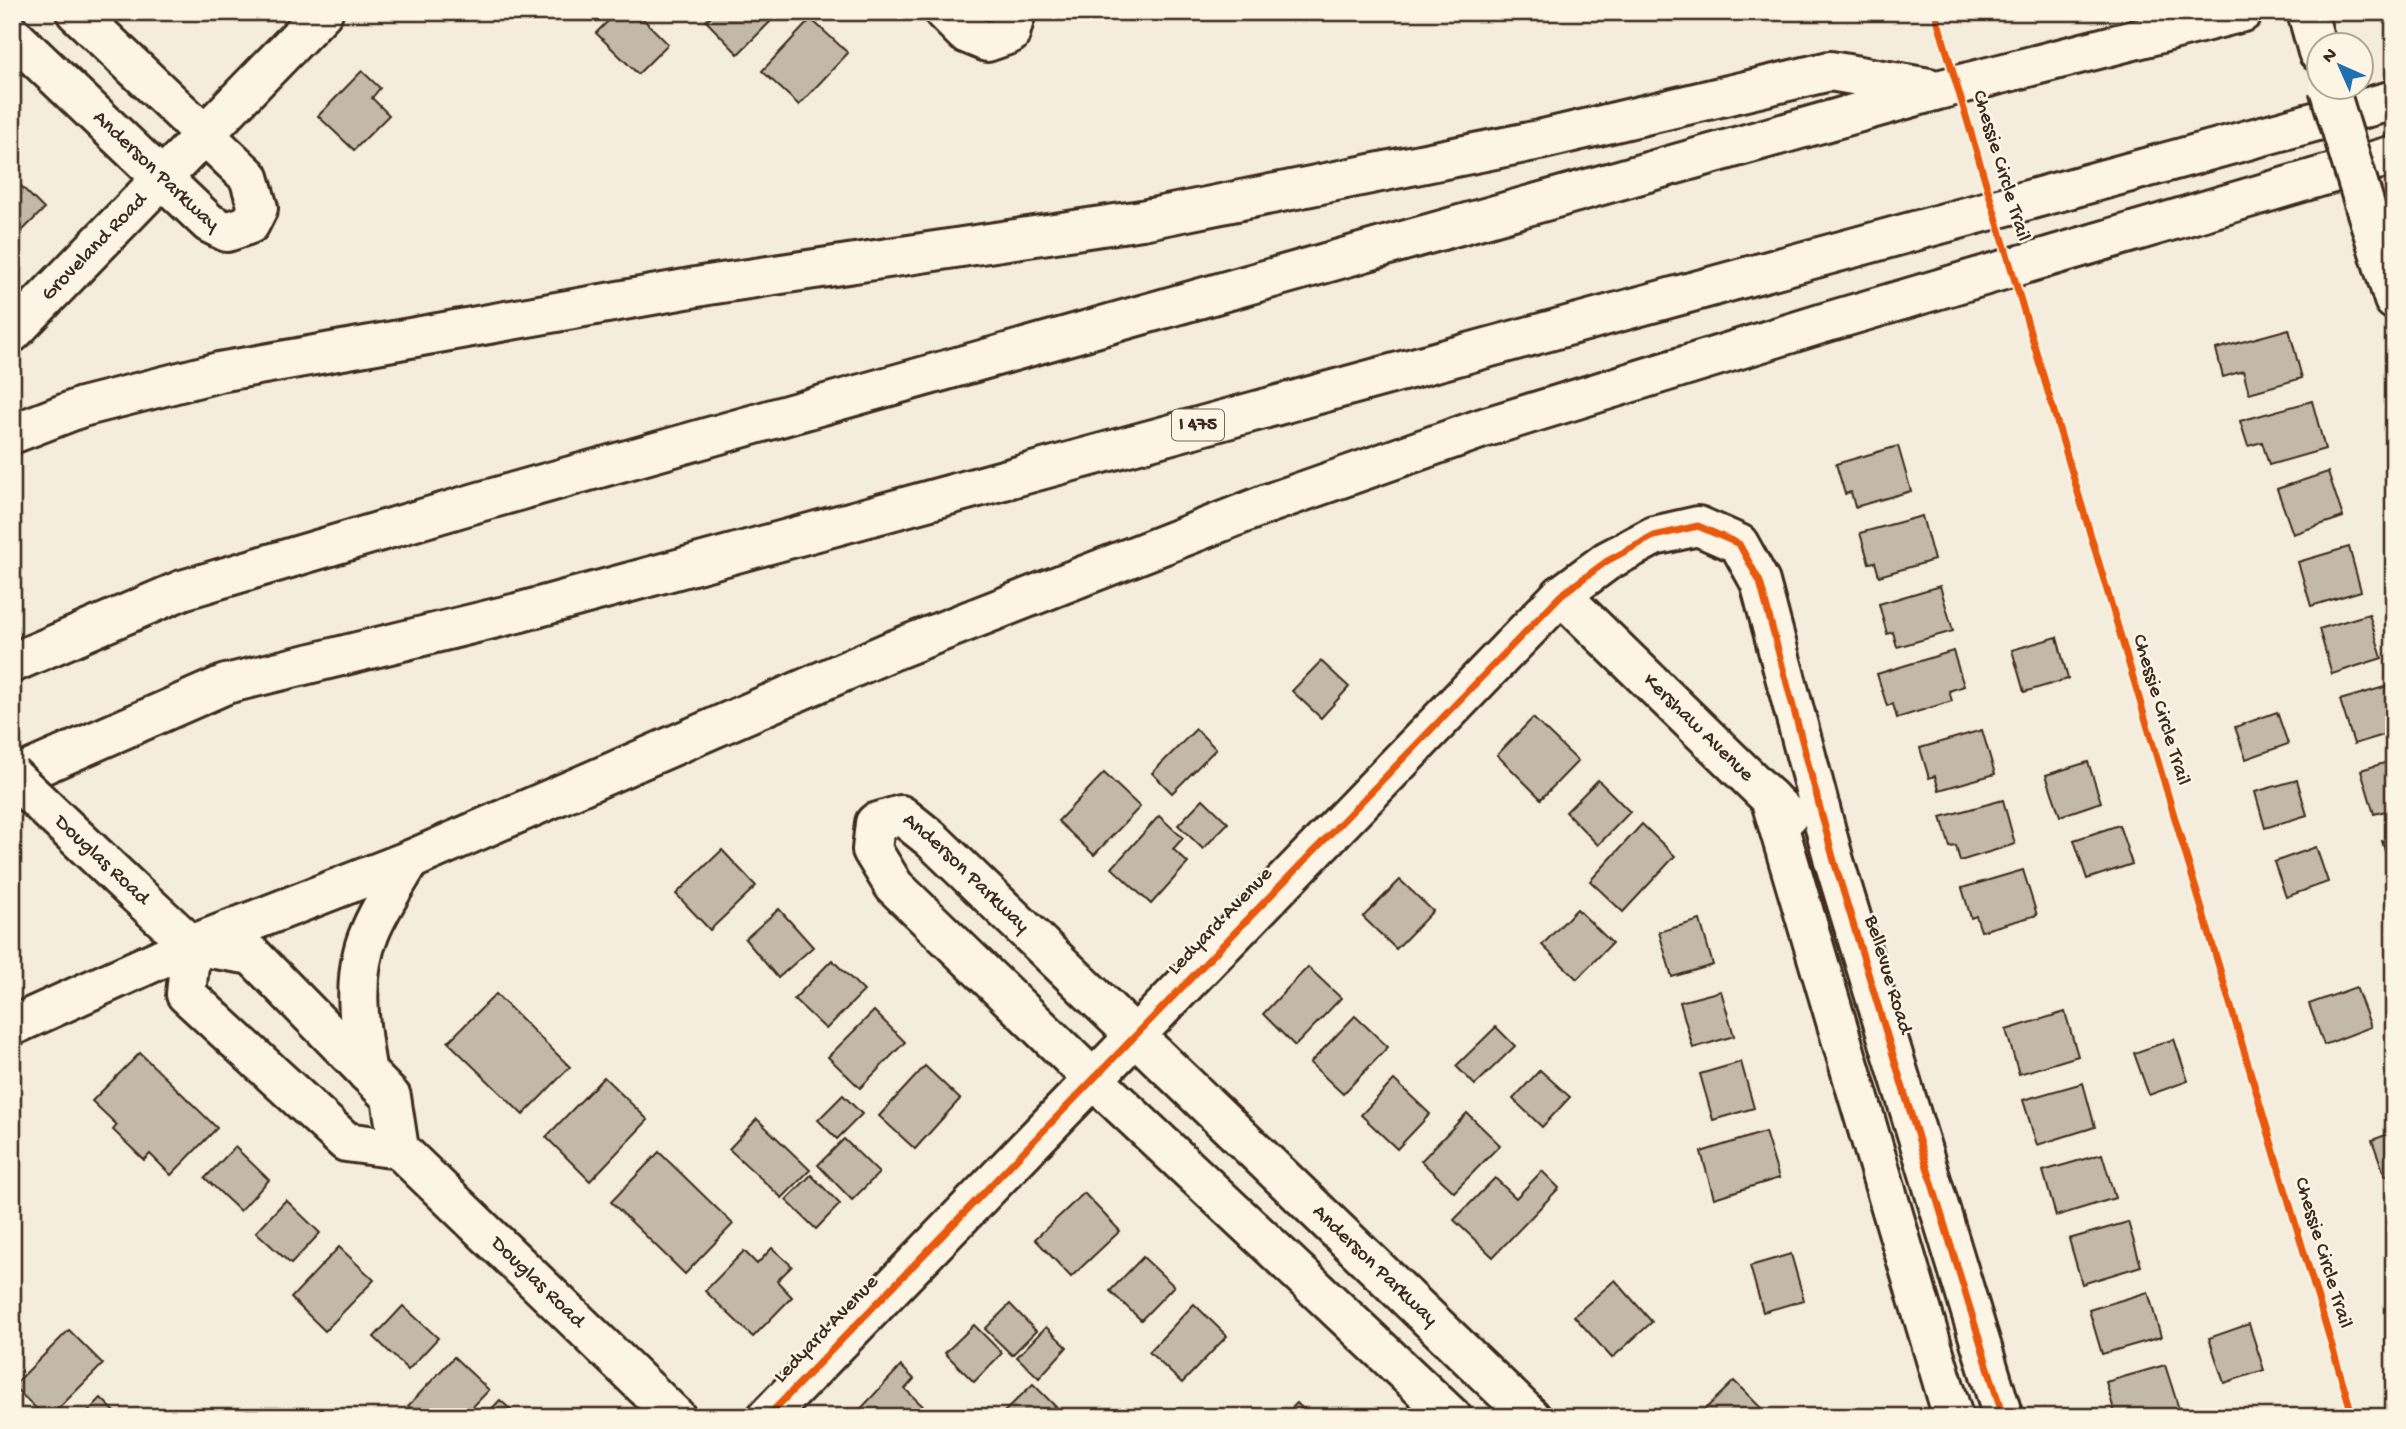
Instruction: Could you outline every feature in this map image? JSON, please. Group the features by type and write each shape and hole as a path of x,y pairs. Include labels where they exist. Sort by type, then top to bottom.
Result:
{"main road":[{"name":"Anderson Parkway","path":"12,35 209,223 227,232 250,224 258,208 249,177 76,12"},
{"name":"Groveland Road","path":"12,332 323,12"},
{"path":"944,12 965,33 987,42 1010,34 1016,12"},
{"path":"12,663 182,590 506,495 1938,90 2243,12"},
{"path":"2306,12 2312,32"},
{"path":"12,434 82,407 219,372 708,285 1142,220 1539,140 1830,71 1938,90"},
{"name":"I 475","path":"12,777 226,684 517,613 2394,100"},
{"path":"2333,102 2389,284"},
{"path":"12,1026 191,945 410,860 889,652 1280,499 1496,424 1840,318 2394,155"},
{"name":"Ledyard Avenue","path":"767,1417 1561,595 1607,561 1654,536 1698,526 1739,544"},
{"name":"Bellevue Road","path":"1739,544 1760,582 1834,861 2003,1417"},
{"name":"Kershaw Avenue","path":"1561,595 1834,861"},
{"name":"Douglas Road","path":"12,777 191,945"},
{"path":"1770,798 1953,1417"},
{"name":"Anderson Parkway","path":"1452,1417 1094,1080 894,886 872,850 875,822 901,815 931,839 1134,1038 1531,1417"},
{"path":"367,1073 359,1028 361,964 369,932 410,860"},
{"path":"191,945 252,955 391,1097 399,1149 346,1142 186,994 191,945"},
{"name":"Douglas Road","path":"399,1149 676,1417"}],"building":[{"path":"617,12 636,12 668,44 638,74 596,33"},
{"path":"715,12 780,12 738,54 706,21"},
{"path":"811,19 848,53 799,105 762,71"},
{"path":"362,71 380,88 372,98 389,115 354,150 318,116"},
{"path":"12,177 44,209 12,241"},
{"path":"2289,329 2302,378 2249,393 2243,371 2223,377 2216,349"},
{"path":"2312,401 2325,449 2269,465 2262,442 2248,446 2240,421"},
{"path":"1898,446 1911,491 1855,507 1851,492 1845,494 1836,464"},
{"path":"2328,472 2343,517 2293,534 2277,489"},
{"path":"1922,516 1934,560 1879,576 1875,562 1869,563 1860,533"},
{"path":"2349,547 2361,591 2311,606 2298,562"},
{"path":"1940,586 1953,631 1897,647 1893,632 1887,634 1879,604"},
{"path":"2369,614 2382,658 2332,674 2319,629"},
{"path":"2057,637 2068,679 2024,692 2012,650"},
{"path":"1953,651 1964,686 1949,691 1952,701 1897,718 1893,704 1887,706 1877,674"},
{"path":"1321,661 1349,687 1321,718 1292,691"},
{"path":"2391,685 2394,732 2354,744 2340,700"},
{"path":"2277,712 2288,744 2246,759 2235,727"},
{"path":"1533,718 1578,761 1541,799 1497,755"},
{"path":"1196,729 1216,749 1172,793 1152,773"},
{"path":"1982,730 1995,774 1939,790 1935,776 1929,778 1920,748"},
{"path":"2394,760 2394,809 2374,814 2361,770"},
{"path":"2088,762 2101,802 2060,816 2046,775"},
{"path":"1104,773 1140,807 1094,855 1058,821"},
{"path":"1598,780 1630,812 1598,845 1566,812"},
{"path":"2297,780 2307,815 2265,828 2255,792"},
{"path":"1203,799 1228,823 1203,849 1178,825"},
{"path":"2003,800 2015,844 1960,861 1956,846 1950,847 1941,817"},
{"path":"1159,816 1183,838 1173,849 1188,863 1151,904 1112,868"},
{"path":"1642,824 1675,856 1623,912 1590,881"},
{"path":"2119,825 2132,864 2087,879 2074,840"},
{"path":"2394,838 2394,880 2382,841"},
{"path":"2316,847 2328,882 2286,897 2274,862"},
{"path":"722,850 756,886 710,930 676,894"},
{"path":"2023,870 2037,915 1981,931 1976,916 1971,918 1962,888"},
{"path":"1400,880 1433,911 1396,949 1363,917"},
{"path":"779,909 813,947 778,978 745,939"},
{"path":"1577,909 1612,943 1577,979 1542,945"},
{"path":"1700,920 1713,965 1672,977 1659,932"},
{"path":"832,960 864,991 826,1029 794,999"},
{"path":"1308,967 1341,998 1295,1046 1263,1014"},
{"path":"2356,987 2371,1027 2324,1045 2309,1004"},
{"path":"1721,991 1734,1036 1693,1048 1680,1002"},
{"path":"496,994 570,1067 523,1115 448,1042"},
{"path":"874,1011 905,1042 860,1088 828,1057"},
{"path":"2065,1012 2078,1056 2019,1074 2006,1030"},
{"path":"1355,1016 1388,1047 1343,1094 1310,1063"},
{"path":"1496,1027 1515,1046 1475,1085 1456,1066"},
{"path":"2174,1039 2188,1081 2149,1095 2134,1053"},
{"path":"140,1053 217,1128 171,1175 150,1154 144,1160 113,1130 117,1125 92,1101"},
{"path":"1741,1062 1754,1108 1713,1120 1700,1074"},
{"path":"925,1066 960,1099 915,1149 879,1116"},
{"path":"1540,1070 1570,1097 1542,1127 1513,1099"},
{"path":"604,1077 648,1120 590,1181 546,1137"},
{"path":"1394,1080 1430,1114 1397,1149 1361,1115"},
{"path":"2083,1083 2095,1127 2037,1145 2023,1100"},
{"path":"843,1095 862,1114 837,1139 818,1120"},
{"path":"1467,1113 1500,1145 1454,1192 1421,1161"},
{"path":"757,1119 810,1170 782,1198 729,1149"},
{"path":"1765,1132 1779,1178 1714,1198 1701,1152"},
{"path":"2394,1132 2394,1173 2385,1176 2372,1140"},
{"path":"844,1139 879,1173 852,1200 818,1165"},
{"path":"235,1147 269,1180 240,1211 205,1178"},
{"path":"659,1152 733,1224 685,1274 611,1202"},
{"path":"2102,1154 2115,1198 2056,1216 2043,1171"},
{"path":"1542,1171 1559,1188 1493,1257 1454,1220 1495,1178 1516,1198"},
{"path":"811,1175 840,1204 816,1229 786,1200"},
{"path":"1084,1193 1120,1231 1071,1277 1035,1239"},
{"path":"286,1200 320,1233 291,1264 256,1232"},
{"path":"2128,1222 2141,1266 2082,1284 2069,1239"},
{"path":"339,1247 374,1280 325,1331 291,1298"},
{"path":"772,1248 792,1266 777,1281 792,1297 753,1337 705,1291 744,1251 757,1264"},
{"path":"1791,1254 1804,1300 1763,1312 1750,1266"},
{"path":"1143,1257 1174,1286 1141,1320 1110,1291"},
{"path":"1615,1280 1652,1322 1612,1358 1574,1316"},
{"path":"2148,1292 2161,1337 2102,1354 2089,1310"},
{"path":"1010,1304 1036,1331 1012,1355 985,1329"},
{"path":"1194,1304 1227,1336 1182,1383 1149,1352"},
{"path":"403,1306 438,1338 408,1370 374,1337"},
{"path":"2249,1324 2264,1370 2224,1383 2209,1338"},
{"path":"974,1325 1002,1353 974,1382 945,1353"},
{"path":"1046,1327 1067,1347 1039,1378 1017,1357"},
{"path":"69,1330 103,1364 50,1417 45,1417 13,1386"},
{"path":"454,1357 489,1390 463,1417 419,1417 408,1406"},
{"path":"2165,1365 2179,1409 2153,1417 2116,1417 2106,1382"},
{"path":"901,1366 914,1379 905,1389 931,1414 929,1417 853,1417"},
{"path":"1734,1381 1766,1413 1762,1417 1697,1417"},
{"path":"1033,1384 1059,1410 1052,1417 1009,1417 1004,1412"},
{"path":"101,1398 120,1417 83,1417"},
{"path":"500,1400 519,1417 484,1417"},
{"path":"1297,1403 1311,1417 1283,1417"}],"cycle path":[{"name":"Chessie Circle Trail","path":"1935,12 2353,1417"},
{"path":"767,1417 1561,595 1607,561 1654,536 1698,526 1739,544 1760,582 1834,861 2003,1417"}]}
